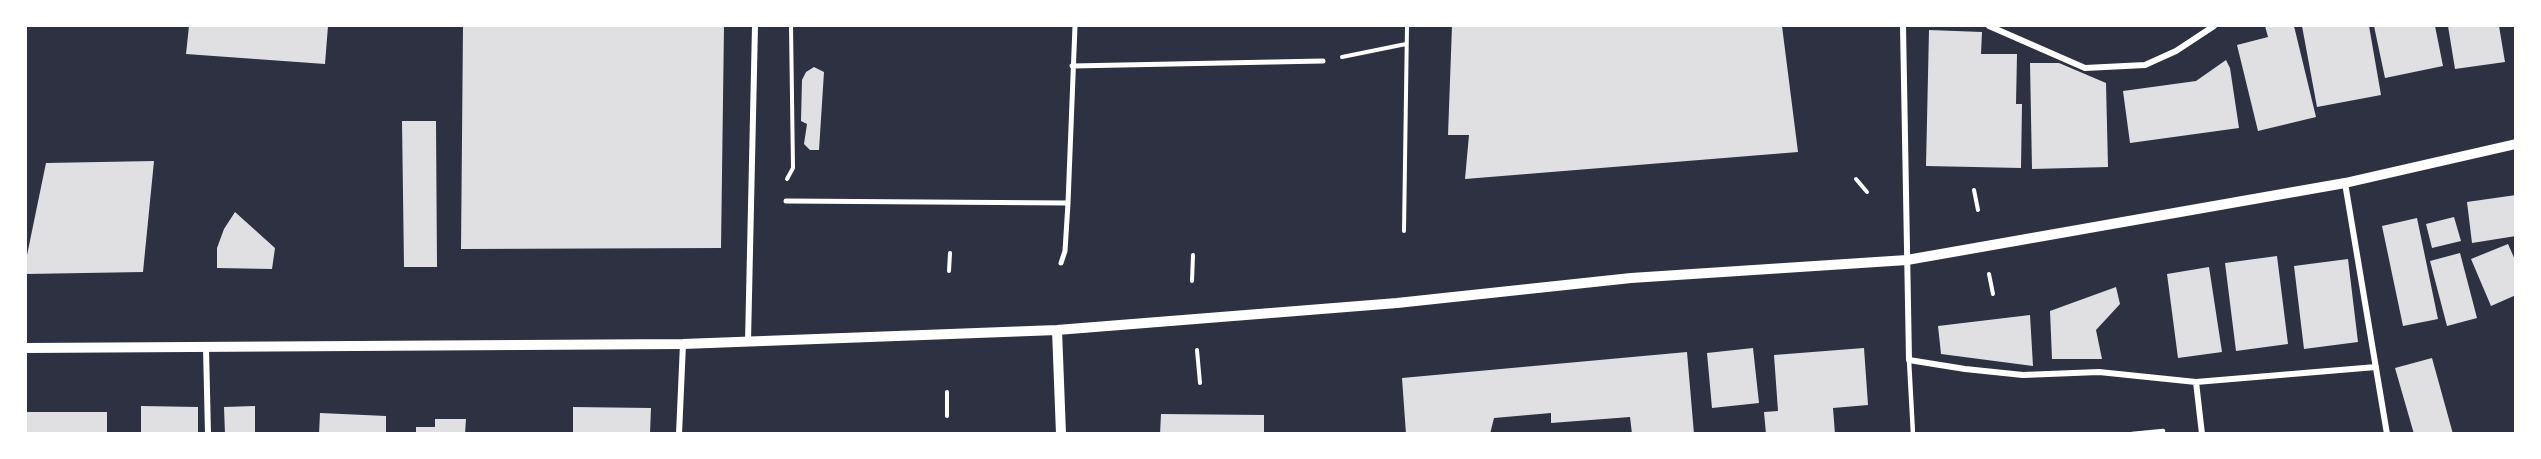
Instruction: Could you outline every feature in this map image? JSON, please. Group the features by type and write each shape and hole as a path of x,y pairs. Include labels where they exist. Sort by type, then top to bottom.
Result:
{"street":[{"path":"748,341 755,26"},
{"path":"1061,263 1065,251 1068,203 1075,26"},
{"path":"1903,26 1909,360 2023,375 2099,372 2196,382 2376,367"},
{"path":"1989,26 2085,68 2145,65 2176,51 2214,26"},
{"path":"1072,66 1323,61"},
{"path":"26,348 683,344 1057,330 1397,303 1631,278 1907,260 2345,183 2516,144"},
{"path":"2345,183 2387,434"},
{"path":"786,201 1068,203"},
{"path":"1057,330 1061,434"},
{"path":"679,434 683,344"},
{"path":"206,348 208,434"},
{"path":"2196,382 2202,434"}],"lane":[{"path":"1909,360 1913,434"},
{"path":"2132,434 2163,431"}],"path":[{"path":"784,184 793,168 791,26"},
{"path":"1404,231 1407,26"},
{"path":"1323,61 1407,44"},
{"path":"1856,179 1867,192"},
{"path":"1974,190 1978,210"},
{"path":"949,271 950,253"},
{"path":"1192,281 1193,255"},
{"path":"1989,274 1993,294"},
{"path":"1197,350 1200,383"},
{"path":"947,392 947,416"}],"building":[{"path":"189,26 328,26 325,64 186,54"},
{"path":"463,26 724,26 721,248 461,249"},
{"path":"1452,26 1782,26 1798,152 1465,179 1469,135 1448,135"},
{"path":"2265,26 2294,26 2316,117 2258,131 2237,45 2268,37"},
{"path":"2302,26 2369,26 2381,95 2317,107"},
{"path":"2374,26 2435,26 2443,66 2385,78"},
{"path":"2448,26 2499,26 2505,62 2455,69"},
{"path":"1929,30 1982,32 1981,54 2017,54 2016,104 2022,104 2021,168 1926,166"},
{"path":"2226,60 2230,68 2239,128 2130,143 2123,91 2196,81"},
{"path":"2030,63 2059,63 2106,83 2108,167 2032,169"},
{"path":"814,67 824,72 819,150 810,150 804,144 807,124 801,121 802,80 806,72"},
{"path":"402,121 436,121 437,267 404,267"},
{"path":"154,161 143,272 26,274 26,260 46,163"},
{"path":"2516,195 2516,236 2472,243 2467,202"},
{"path":"235,212 275,248 272,269 217,268 217,248 224,229"},
{"path":"2454,217 2461,241 2432,248 2426,224"},
{"path":"2417,218 2438,319 2403,326 2382,226"},
{"path":"2508,244 2516,262 2516,295 2491,306 2471,259"},
{"path":"2460,253 2477,318 2447,326 2430,261"},
{"path":"2277,256 2288,344 2236,351 2225,263"},
{"path":"2348,259 2358,342 2304,349 2294,266"},
{"path":"2209,267 2222,352 2178,358 2167,274"},
{"path":"2116,287 2120,304 2096,330 2102,359 2052,359 2050,311"},
{"path":"2030,315 2033,366 1941,354 1938,326"},
{"path":"1753,348 1759,403 1712,408 1707,353"},
{"path":"1864,348 1868,405 1833,408 1835,434 1766,434 1764,412 1778,411 1774,355"},
{"path":"1687,352 1694,434 1632,434 1630,417 1551,423 1551,413 1494,418 1490,434 1406,434 1402,378"},
{"path":"2432,358 2453,434 2414,434 2395,368"},
{"path":"141,406 198,407 198,434 141,434"},
{"path":"255,406 255,434 225,434 224,407"},
{"path":"573,407 651,408 650,434 573,434"},
{"path":"26,412 107,412 107,434 26,434"},
{"path":"320,413 386,416 386,434 319,434"},
{"path":"1161,414 1264,415 1264,434 1160,434"},
{"path":"435,419 466,419 465,434 416,434 416,427 435,427"}]}
